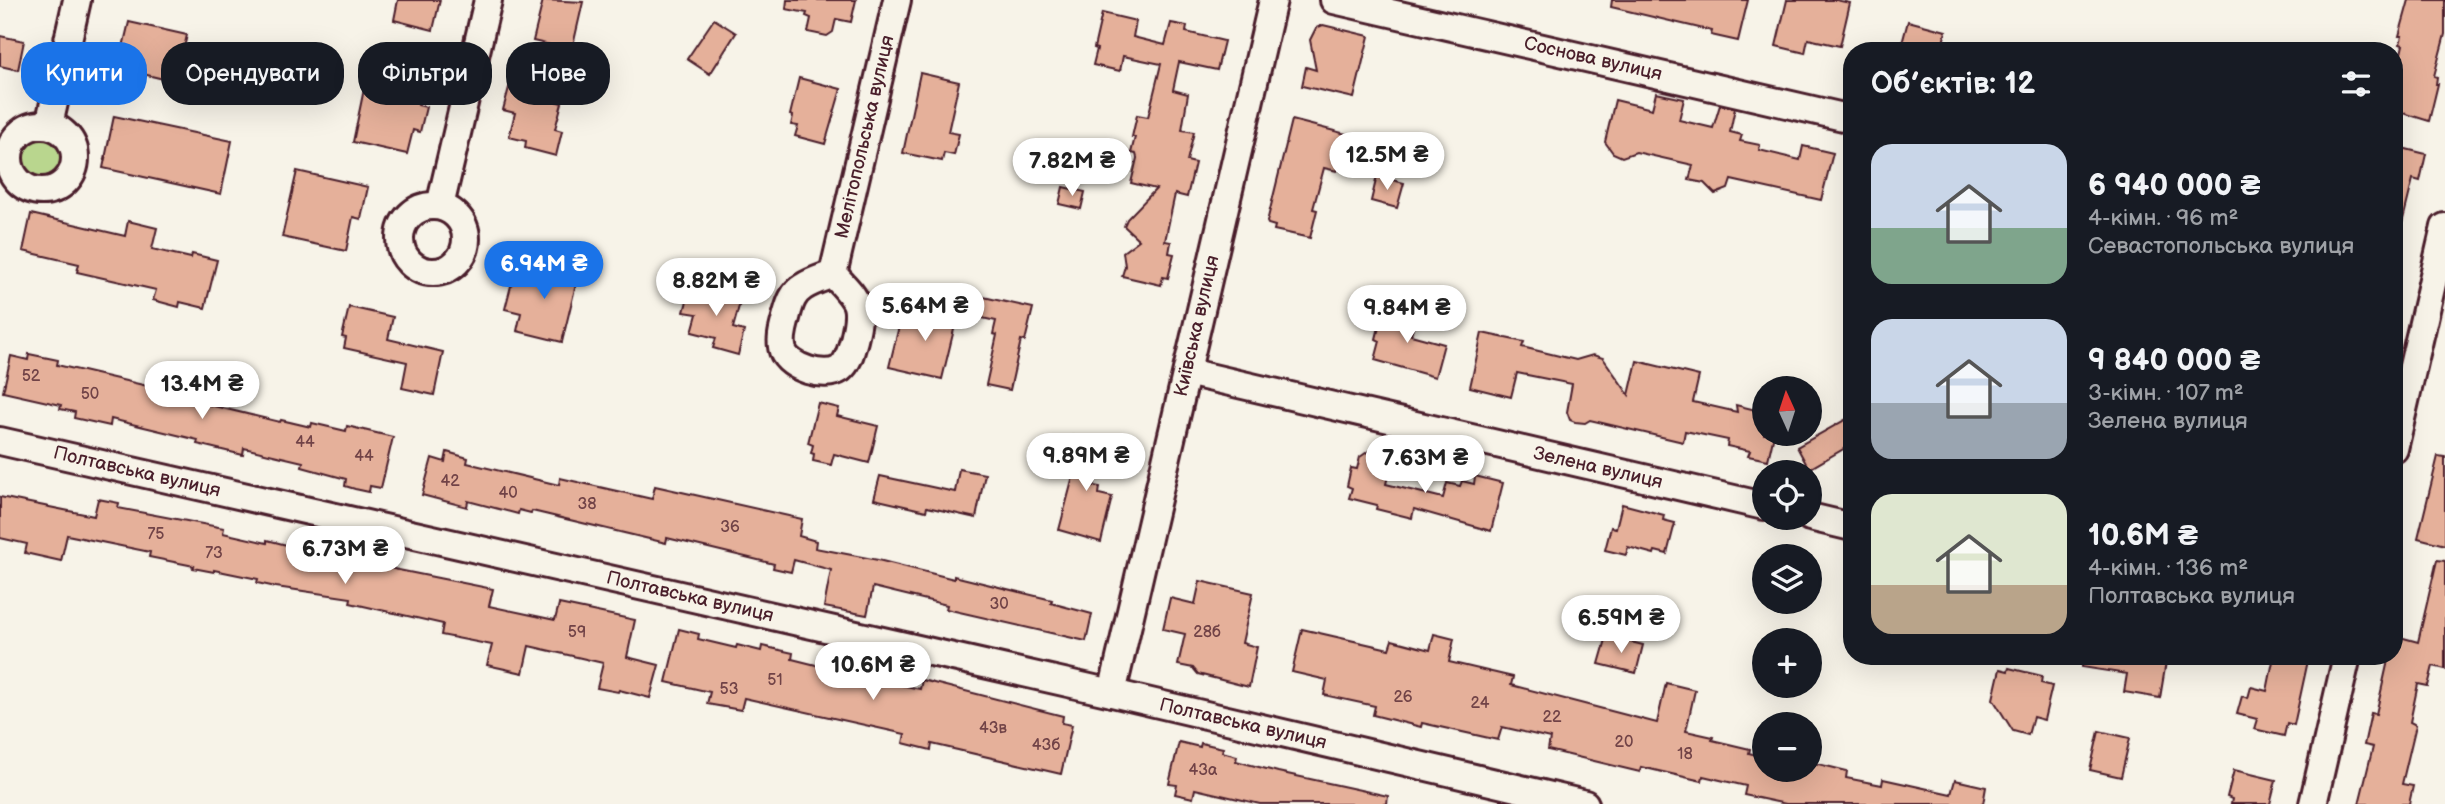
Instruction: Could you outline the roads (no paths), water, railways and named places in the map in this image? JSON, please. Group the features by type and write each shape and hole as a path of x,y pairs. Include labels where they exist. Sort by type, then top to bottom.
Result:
{"street":[{"path":"49,125 77,0"},
{"path":"440,205 488,0"},
{"name":"Мелітопольська вулиця","path":"833,274 897,0"},
{"name":"Київська вулиця","path":"1112,693 1273,0"},
{"name":"Соснова вулиця","path":"1334,0 1843,117"},
{"path":"2403,410 2445,227"},
{"name":"Зелена вулиця","path":"1187,372 1752,503"},
{"name":"Полтавська вулиця","path":"0,442 1112,693 1584,804"},
{"path":"1822,520 1843,525"},
{"path":"2313,804 2345,665"}]}
